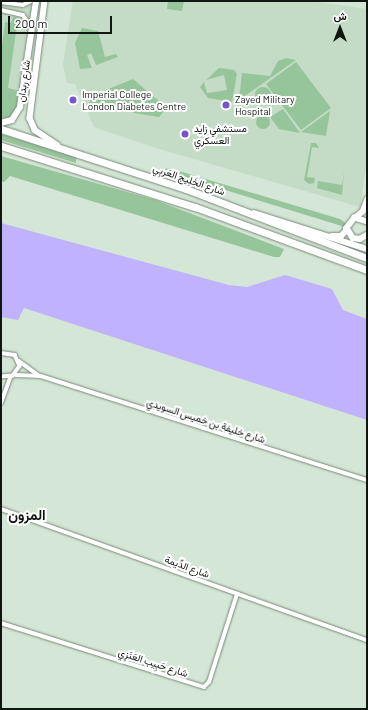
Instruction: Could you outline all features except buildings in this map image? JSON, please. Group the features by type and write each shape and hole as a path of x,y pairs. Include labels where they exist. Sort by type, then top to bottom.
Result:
{"highway":[{"name":"شارع الخَلِيج العَربِي","path":"1,128 246,211 367,258"},
{"path":"1,146 195,207 367,270"}],"main road":[{"name":"شارع ربدان","path":"1,123 15,118 20,106 36,1"},
{"name":"شارع ربدان","path":"45,1 29,102 33,128 62,148"},
{"path":"20,106 22,112 25,114 29,102"},
{"path":"321,234 339,236 347,230 350,222 365,209 367,201"},
{"path":"367,201 367,214"},
{"path":"246,211 367,249"},
{"path":"355,218 367,222"},
{"path":"347,230 353,238 367,236"}],"street":[{"path":"1,2 16,4 31,1"},
{"path":"15,12 16,4"},
{"path":"1,10 15,12 25,16 32,28"},
{"name":"شارع خليفة بن خميس السويدي","path":"1,353 12,354 41,376"},
{"path":"1,403 10,378 16,374 18,360"},
{"name":"شارع خليفة بن خميس السويدي","path":"16,374 41,376 367,480"},
{"path":"1,377 10,378"},
{"name":"شارع الدِّيمة","path":"1,509 367,640"},
{"name":"شارع حَبِيب العَنَزِي","path":"1,623 203,687 209,682 237,594"}],"shaded area":[{"path":"1,1 34,1 20,91 1,100"},
{"name":"Zayed Military Hospital","path":"73,1 311,1 367,9 367,161 360,207 156,148 94,127 75,84 67,83 63,64"},
{"path":"1,223 229,285 247,287 285,275 332,289 343,310 367,319 367,420 24,308 18,320 1,317"}],"green space":[{"path":"168,1 184,1 182,11 167,9"},
{"path":"13,17 18,18 8,88 19,91 16,111 9,118 1,118 1,54 5,22 11,23"},
{"path":"82,28 98,31 105,57 116,54 118,57 96,65 91,53 87,55 92,68 80,69 75,43"},
{"path":"286,58 296,60 239,100 242,73 270,76 278,61"},
{"path":"296,62 331,108 301,130 266,84"},
{"path":"219,68 234,70 237,74 232,102 208,98 200,87 204,82 207,93 227,90 224,75 206,80"},
{"path":"133,79 167,108 159,117 134,113 129,108 122,111 89,104 91,96"},
{"path":"263,87 270,92 271,95 266,102 263,103 256,98 255,95 260,88"},
{"path":"283,109 300,133 279,129 270,117"},
{"path":"330,111 326,136 301,132"},
{"path":"260,115 266,115 270,119 270,125 266,129 260,129 256,125 256,119"},
{"path":"1,134 76,157 76,163 1,140"},
{"path":"311,143 316,143 319,148 312,147 307,177 315,178 314,183 309,184 304,180"},
{"path":"1,156 155,200 284,249 280,257 274,257 10,176 4,182 1,181"},
{"path":"169,168 340,219 347,224 345,227 167,172 165,169"},
{"path":"344,172 342,195 317,188 318,181 342,185"}],"place":[{"name":"Imperial College London Diabetes Centre","path":"73,100"},
{"name":"Zayed Military Hospital","path":"226,105"},
{"name":"مستشفي زايد العسكري","path":"185,134"}],"district":[{"name":"المزون","path":"27,515"}]}
